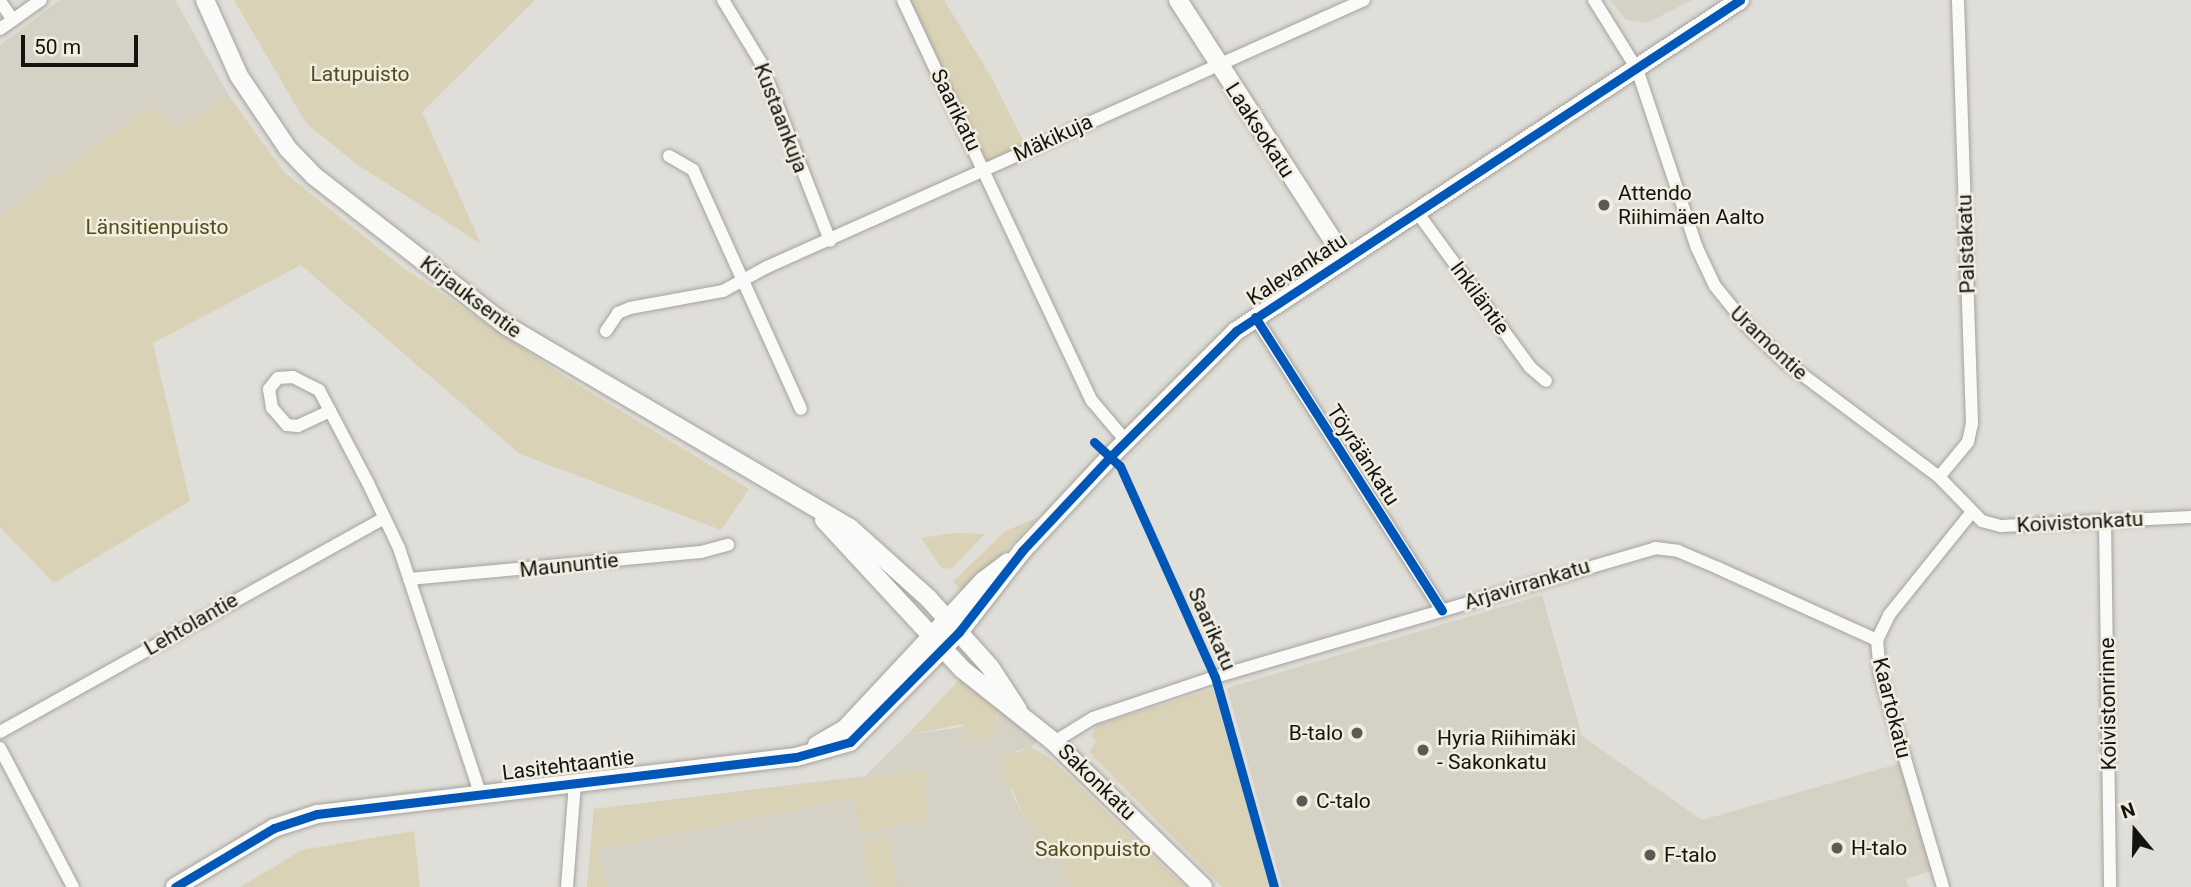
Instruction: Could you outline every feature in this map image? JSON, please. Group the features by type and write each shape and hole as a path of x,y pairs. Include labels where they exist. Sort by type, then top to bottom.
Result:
{"street":[{"path":"0,29 41,0"},
{"name":"Kirjauksentie","path":"205,0 239,76 266,119 288,149 338,196 507,326 874,547 953,626"},
{"name":"Kustaankuja","path":"723,0 760,61 830,241"},
{"name":"Saarikatu","path":"903,0 1092,401 1126,441"},
{"name":"Laaksokatu","path":"1178,0 1345,259"},
{"name":"Mäkikuja","path":"606,331 618,313 629,308 723,291 1364,0"},
{"name":"Uramontie","path":"1594,0 1637,69 1697,248 1728,305 1784,361 1939,477 1971,513"},
{"name":"Kalevankatu","path":"953,626 1216,348 1255,317 1740,0"},
{"name":"Palstakatu","path":"1939,477 1968,442 1972,423 1958,0"},
{"path":"0,1 13,20"},
{"path":"669,156 692,170 801,409"},
{"name":"Inkiläntie","path":"1417,212 1525,359 1546,381"},
{"name":"Töyräänkatu","path":"1255,317 1442,610"},
{"path":"330,411 298,426 287,425 272,408 269,389 278,378 293,377 319,390 330,411 384,519 409,579 480,793"},
{"name":"Kirjauksentie","path":"817,512 938,641"},
{"name":"Koivistonkatu","path":"1971,513 2001,526 2191,517"},
{"name":"Kaartokatu","path":"1943,887 1880,674 1877,640 1889,615 1971,513"},
{"name":"Lehtolantie","path":"0,732 384,519"},
{"name":"Koivistonrinne","path":"2105,521 2110,887"},
{"name":"Maununtie","path":"409,579 701,552 728,545"},
{"name":"Arjavirrankatu","path":"1054,742 1075,726 1105,714 1637,551 1666,548 1877,640"},
{"name":"Lasitehtaantie","path":"175,887 274,828 317,814 796,757 845,729 953,626"},
{"name":"Sakonkatu","path":"953,626 989,667 1018,710"},
{"name":"Sakonkatu","path":"938,641 973,679 1018,710 1054,742 1203,887"},
{"path":"0,748 73,887"},
{"path":"567,887 575,783"}],"shaded area":[{"path":"60,0 175,0 229,96 176,127 147,108 0,216 0,45"},
{"path":"1610,0 1692,0 1647,23 1626,20"},
{"name":"Hyria Riihimäki - Sakonkatu","path":"1542,595 1582,736 1702,820 1901,763 1933,870 1906,879 1908,887 1282,887 1227,688"},
{"path":"1000,707 1039,739 1031,747 1016,751 1011,792 1026,821 1050,844 1071,887 587,887 594,809 865,776 907,735 997,722"}],"green space":[{"name":"Latupuisto","path":"234,0 535,0 422,112 481,244 355,163 306,123"},
{"path":"903,0 944,0 993,80 1027,149 985,171"},
{"name":"Länsitienpuisto","path":"229,96 285,173 402,267 564,376 749,489 721,530 520,454 301,265 153,343 190,501 54,583 0,527 0,216 147,108 176,127"},
{"path":"1037,518 964,593 953,582 1005,531"},
{"path":"955,533 985,534 952,568 942,569 921,538"},
{"path":"961,678 1000,707 993,733 976,741 968,738 963,724 907,735"},
{"path":"1213,689 1269,887 1222,887 1089,752 1096,741 1091,736 1097,725"},
{"name":"Sakonpuisto","path":"1031,747 1050,758 1185,887 1071,887 1050,844 1026,821 1002,767 1007,756"},
{"path":"925,771 927,820 862,833 854,798 599,849 606,887 587,887 594,809"},
{"path":"414,831 420,887 240,887 302,850"},
{"path":"887,836 897,887 871,887 862,841"}],"cycle path":[{"path":"175,887 274,828 317,814 796,757 850,742 959,632 1022,551 1110,457 1236,331 1740,0"},
{"path":"1255,317 1442,610"},
{"path":"1094,442 1120,466 1215,677 1274,887"}],"place":[{"name":"Attendo Riihimäen Aalto","path":"1604,205"},
{"name":"B-talo","path":"1357,733"},
{"name":"Hyria Riihimäki - Sakonkatu","path":"1423,750"},
{"name":"C-talo","path":"1302,801"},
{"name":"H-talo","path":"1837,848"},
{"name":"F-talo","path":"1650,855"}]}
